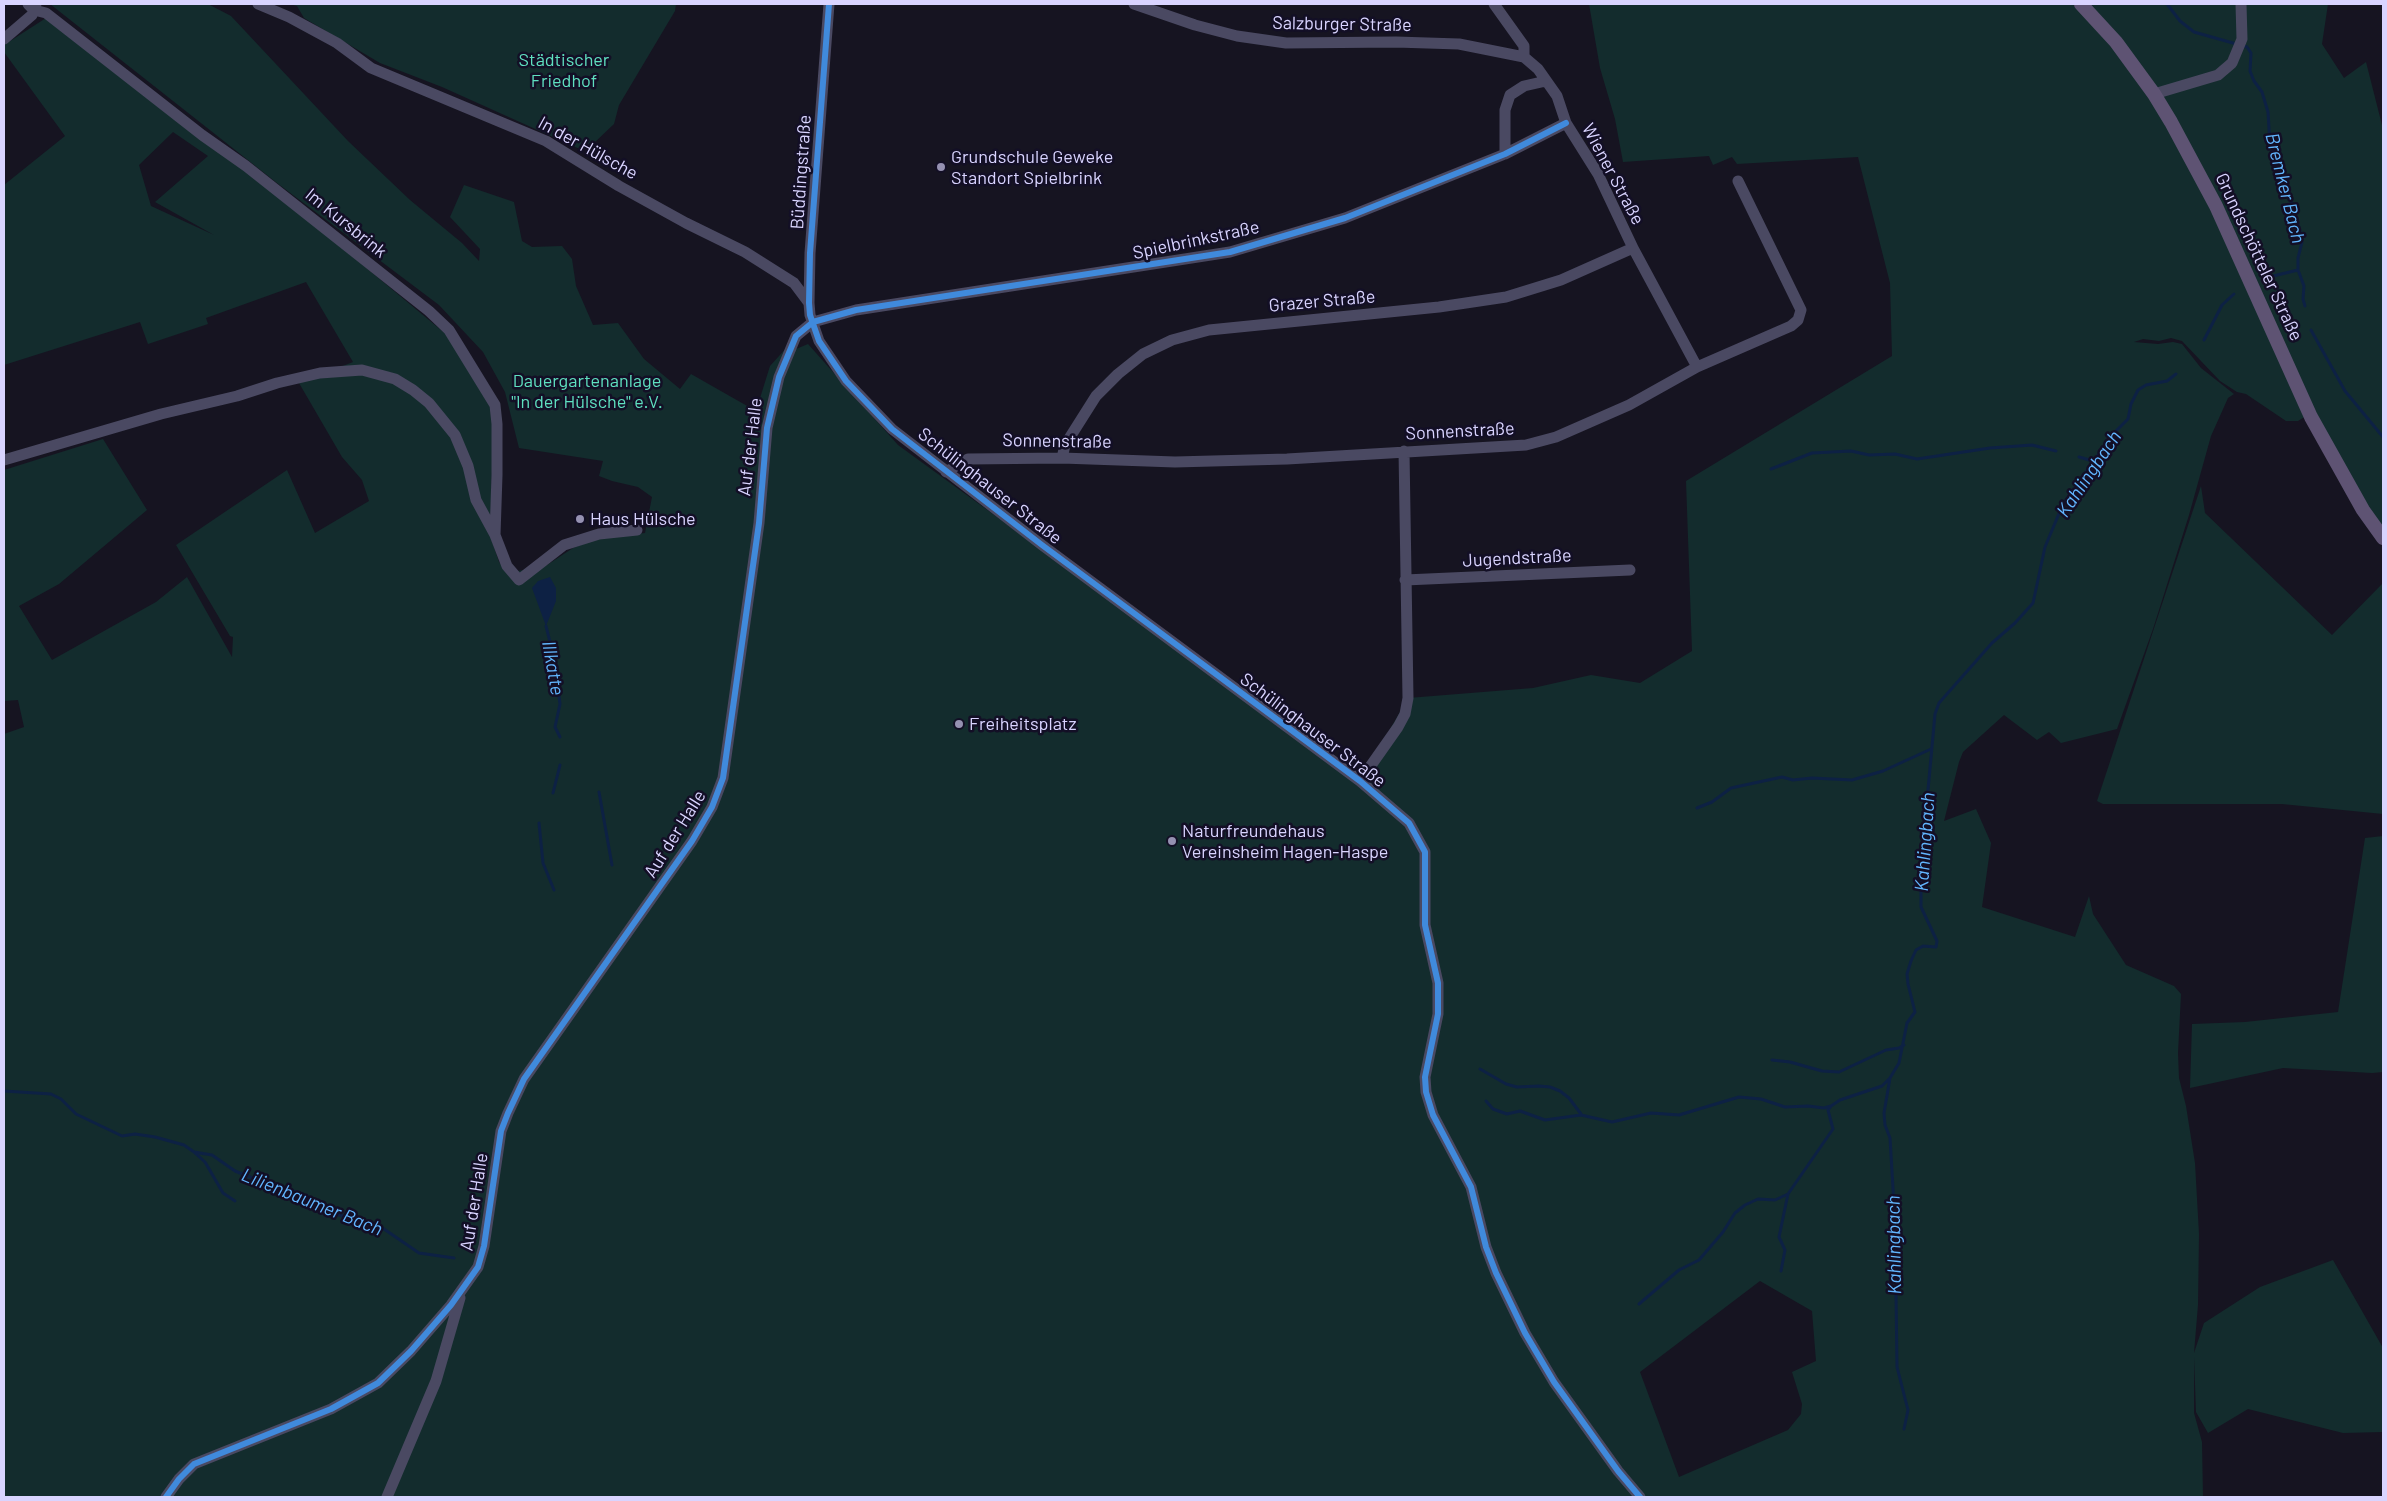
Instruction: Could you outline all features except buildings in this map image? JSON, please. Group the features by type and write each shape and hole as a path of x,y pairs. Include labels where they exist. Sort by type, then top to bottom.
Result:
{"main road":[{"name":"Grundschötteler Straße","path":"2080,4 2116,42 2154,94 2216,206 2311,417 2363,510 2383,538"}],"street":[{"name":"In der Hülsche","path":"258,4 289,17 337,43 371,68 546,141 619,186 686,223 745,252 794,283 809,303"},
{"name":"Büddingstraße","path":"819,341 809,303 810,253 829,4"},
{"name":"Salzburger Straße","path":"1134,4 1195,25 1238,36 1286,44 1323,45 1396,42 1459,44 1524,57"},
{"name":"Wiener Straße","path":"1494,4 1524,46 1524,57 1538,68 1557,96 1566,123 1598,174 1632,248 1697,367"},
{"path":"2154,94 2218,75 2232,63 2240,45 2241,4"},
{"path":"4,39 32,15 33,6"},
{"name":"Im Kursbrink","path":"33,6 46,13 202,135 253,171 429,311 449,330 495,405 498,475 496,539"},
{"path":"1505,154 1505,110 1510,95 1524,86 1546,81"},
{"name":"Spielbrinkstraße","path":"813,322 856,310 1230,252 1345,218 1505,154 1566,123"},
{"name":"Sonnenstraße","path":"946,472 968,459 1062,458 1184,462 1287,459 1528,445 1556,437 1629,405 1697,367 1790,326 1801,315 1801,310 1738,181"},
{"name":"Grazer Straße","path":"1062,458 1065,445 1096,396 1118,374 1143,354 1172,340 1208,330 1439,307 1506,297 1561,280 1632,248"},
{"name":"Auf der Halle","path":"166,1497 179,1479 194,1464 332,1409 378,1383 411,1351 461,1294 478,1267 484,1246 501,1132 524,1079 692,841 712,808 723,778 759,523 767,428 779,377 796,336 813,322"},
{"name":"Schülinghauser Straße","path":"819,341 846,381 892,428 946,472 1135,615 1360,781 1409,823 1424,852 1425,925 1438,983 1438,1014 1425,1077 1426,1092 1433,1115 1471,1187 1492,1264 1524,1333 1554,1382 1618,1472 1640,1497"},
{"path":"4,460 161,414 237,396 277,383 320,373 362,370 395,379 413,390 429,403 455,435 468,466 476,500 496,539 507,566 519,580 564,545 599,534 637,530"},
{"path":"1360,781 1398,727 1405,714 1408,698 1404,451"},
{"name":"Jugendstraße","path":"1405,580 1630,570"},
{"name":"Auf der Halle","path":"387,1497 436,1381 461,1294"}],"green space":[{"name":"Dauergartenanlage \"In der Hülsche\" e.V.","path":"50,4 208,4 231,16 348,141 410,200 462,243 479,261 480,249 450,217 464,185 514,202 522,241 532,247 562,246 572,259 576,286 593,325 618,323 644,359 680,389 691,374 756,411 770,366 788,346 796,349 808,344 898,445 1360,781 1408,698 1533,688 1591,675 1640,683 1692,651 1686,481 1892,356 1890,283 1858,157 1737,164 1732,157 1713,165 1709,156 1623,162 1615,119 1600,68 1589,4 2328,4 2322,44 2344,78 2366,62 2383,129 2383,538 2363,510 2212,208 2306,416 2298,421 2286,421 2246,394 2237,392 2220,381 2182,341 2171,338 2159,341 2143,339 2134,342 2158,344 2173,342 2182,344 2201,368 2234,394 2228,398 2211,436 2189,515 2153,629 2117,729 2061,743 2049,732 2037,740 2004,715 1963,752 1944,821 1976,809 1991,843 1982,907 2075,937 2089,896 2093,914 2126,965 2174,986 2181,994 2178,1053 2179,1078 2186,1106 2195,1163 2199,1234 2198,1305 2194,1353 2204,1323 2260,1287 2333,1260 2383,1348 2383,1432 2343,1433 2248,1409 2208,1433 2196,1412 2194,1357 2194,1413 2202,1442 2203,1497 4,1497 4,734 24,727 18,700 4,701 4,470 103,439 147,510 59,584 19,606 52,660 156,602 187,577 232,657 233,637 230,636 176,545 287,470 315,533 369,501 362,480 342,457 299,383 353,362 306,282 206,318 208,324 148,344 140,322 4,365 4,185 65,136 4,52 4,45 46,18 287,202 447,335 494,407 490,535 499,562 508,573 547,565 573,548 596,539 645,533 652,497 638,487 599,476 603,461 519,448 505,392 483,352 439,305 277,183","holes":["173,132 208,156 155,202 214,235 151,206 139,165","1760,1281 1812,1311 1816,1361 1792,1372 1802,1404 1801,1414 1788,1430 1679,1477 1640,1372"]},
{"name":"Städtischer Friedhof","path":"289,4 676,4 675,11 619,105 614,124 594,143 582,150 442,87 380,63 304,18 297,6"},
{"path":"2201,486 2205,513 2332,635 2383,583 2383,814 2282,804 2103,804 2097,801"},
{"path":"2383,836 2383,1072 2283,1068 2190,1088 2192,1024 2245,1022 2338,1012 2365,838"}],"water":[{"path":"550,577 556,588 556,601 546,626 532,588 538,581"}],"waterway":[{"name":"Bremker Bach","path":"2167,4 2180,21 2194,32 2247,47 2251,53 2250,71 2262,92 2268,112 2270,145 2281,168 2300,231 2302,242 2298,258 2298,270 2304,286 2303,299 2305,306"},
{"path":"2269,277 2298,270"},
{"path":"2204,340 2222,305 2234,294"},
{"name":"Bremker Bach","path":"2311,330 2345,391 2383,437"},
{"name":"Kahlingbach","path":"1904,1429 1908,1410 1897,1367 1895,1222 1890,1138 1885,1125 1884,1113 1890,1078 1899,1063 1907,1023 1915,1012 1907,974 1911,961 1916,950 1923,946 1936,947 1937,941 1921,907 1921,866 1935,714 1939,703 1992,643 2015,623 2033,603 2045,547 2063,504 2113,434 2128,419 2131,404 2138,390 2146,385 2167,381 2176,374"},
{"path":"1771,469 1812,453 1851,451 1869,455 1895,454 1917,459 1990,448 2032,445 2056,451"},
{"path":"2079,457 2093,461"},
{"name":"Illkatte","path":"546,626 552,650 553,673 557,681 560,704 555,727 560,737"},
{"path":"1697,808 1712,802 1731,788 1782,777 1793,780 1812,778 1852,780 1883,771 1931,749"},
{"path":"553,793 560,765"},
{"path":"599,792 612,865"},
{"path":"539,823 543,863 554,890"},
{"path":"1772,1060 1790,1062 1822,1071 1839,1072 1886,1050 1899,1048 1904,1045"},
{"path":"1480,1069 1506,1084 1517,1087 1550,1087 1560,1091 1569,1098 1581,1114"},
{"path":"1639,1304 1679,1270 1699,1260 1723,1232 1735,1213 1745,1205 1758,1199 1775,1200 1788,1194 1833,1129 1828,1110 1831,1106 1840,1100 1882,1086 1890,1078"},
{"name":"Lilienbaumer Bach","path":"4,1091 51,1094 61,1099 76,1114 122,1136 135,1134 155,1137 184,1145 194,1152 212,1155 235,1171 273,1186 297,1192 319,1209 381,1227 419,1253 454,1258"},
{"path":"1486,1101 1493,1109 1507,1114 1520,1111 1545,1120 1581,1115 1612,1122 1651,1113 1679,1115 1739,1097 1761,1099 1785,1107 1808,1106 1824,1108 1831,1106"},
{"path":"195,1153 205,1162 223,1193 235,1201"},
{"path":"1781,1271 1785,1250 1779,1237 1788,1194"}],"cycle path":[{"path":"829,4 810,253 810,315 819,341 846,381 892,429 1042,545 1360,781 1409,823 1425,852 1425,925 1438,983 1438,1014 1425,1077 1426,1092 1433,1115 1471,1187 1486,1247 1496,1273 1525,1333 1554,1382 1618,1471 1640,1497"},
{"path":"166,1497 179,1479 194,1464 331,1409 378,1383 411,1351 451,1305 478,1267 484,1246 501,1131 524,1079 692,841 712,807 723,778 759,523 767,428 779,377 796,336 813,322 856,310 1230,252 1345,218 1505,154 1566,123"}],"place":[{"name":"Grundschule Geweke Standort Spielbrink","path":"941,167"},
{"name":"Haus Hülsche","path":"580,519"},
{"name":"Freiheitsplatz","path":"959,724"},
{"name":"Naturfreundehaus Vereinsheim Hagen-Haspe","path":"1172,841"}]}
